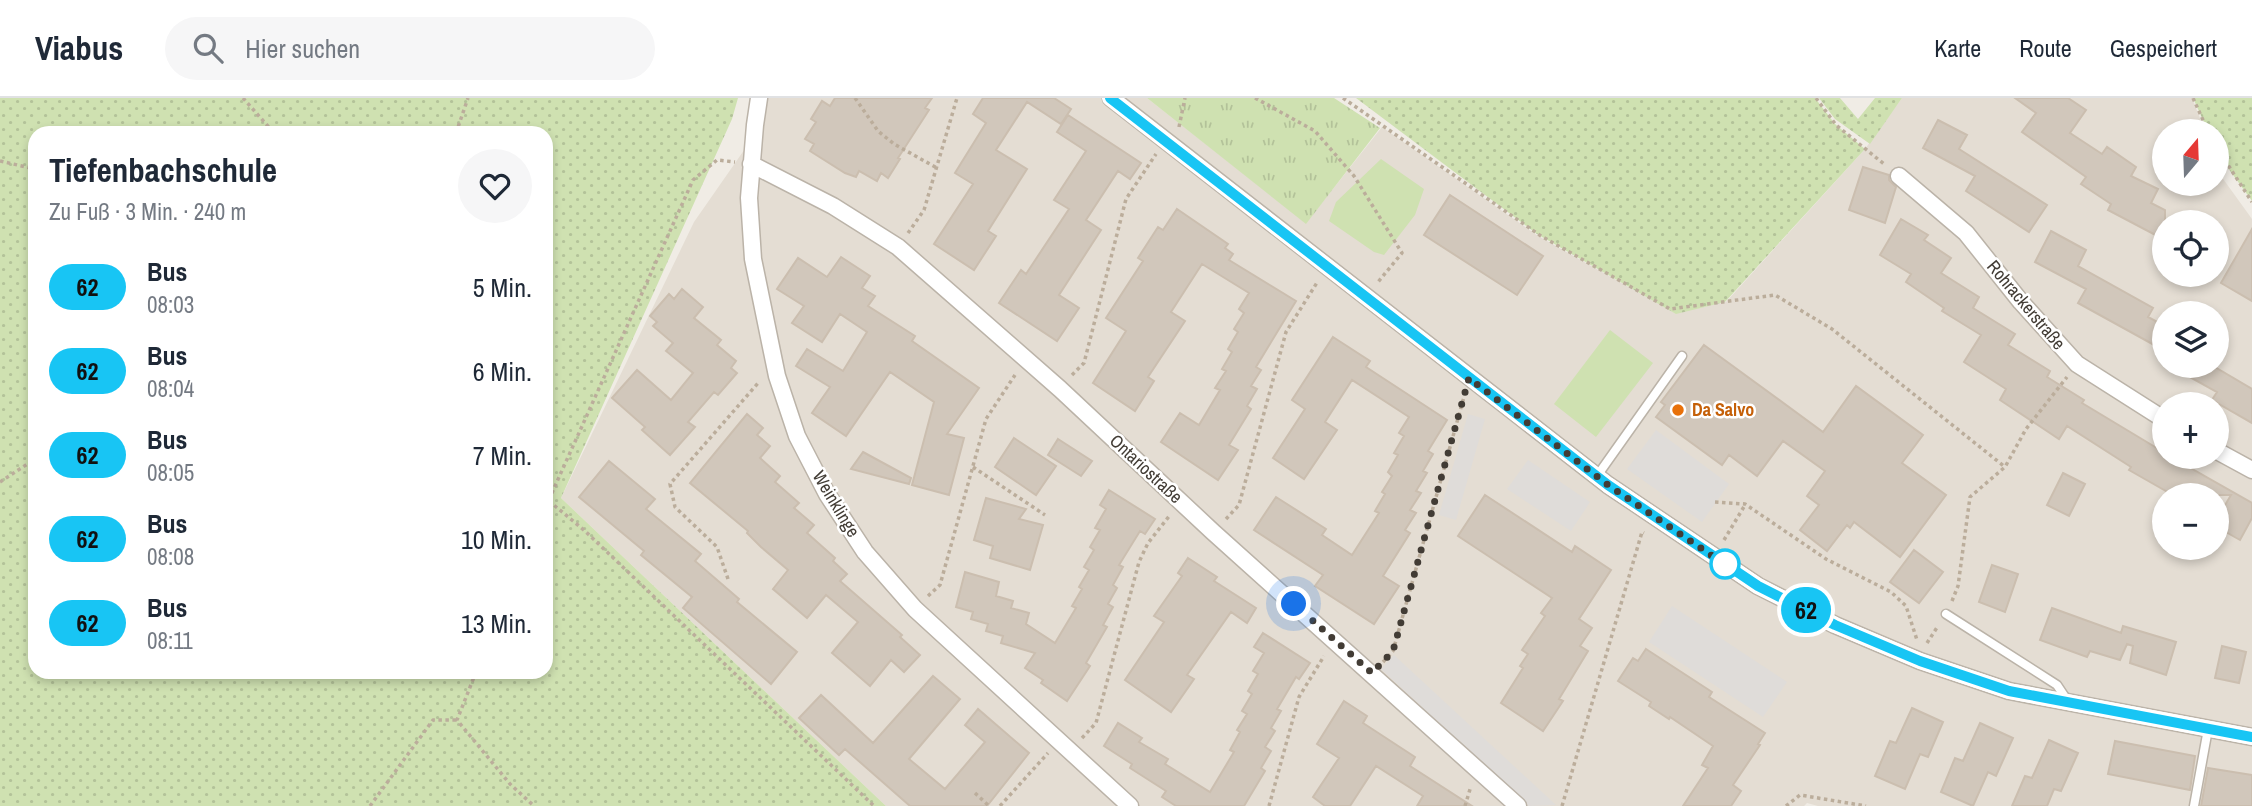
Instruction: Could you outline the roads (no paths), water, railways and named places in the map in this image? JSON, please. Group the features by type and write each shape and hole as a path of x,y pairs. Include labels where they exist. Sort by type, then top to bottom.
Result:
{"street":[{"name":"Weinklinge","path":"760,98 748,198 753,259 777,376 797,436 827,494 865,552 915,609 1130,806"},
{"path":"1111,98 1326,268 1597,476 1758,586 1835,625 1920,661 2009,691 2252,737"},
{"name":"Ontariostraße","path":"751,164 833,206 898,247 1060,389 1213,533 1518,806"},
{"name":"Rohrackerstraße","path":"1899,176 1966,233 2021,302 2077,364 2152,412"},
{"path":"2229,458 2252,470"}],"lane":[{"path":"1597,476 1682,356"},
{"path":"1946,614 2057,685 2069,702"},
{"path":"2194,806 2208,729"}],"place":[{"name":"Da Salvo","path":"1678,410"}]}
